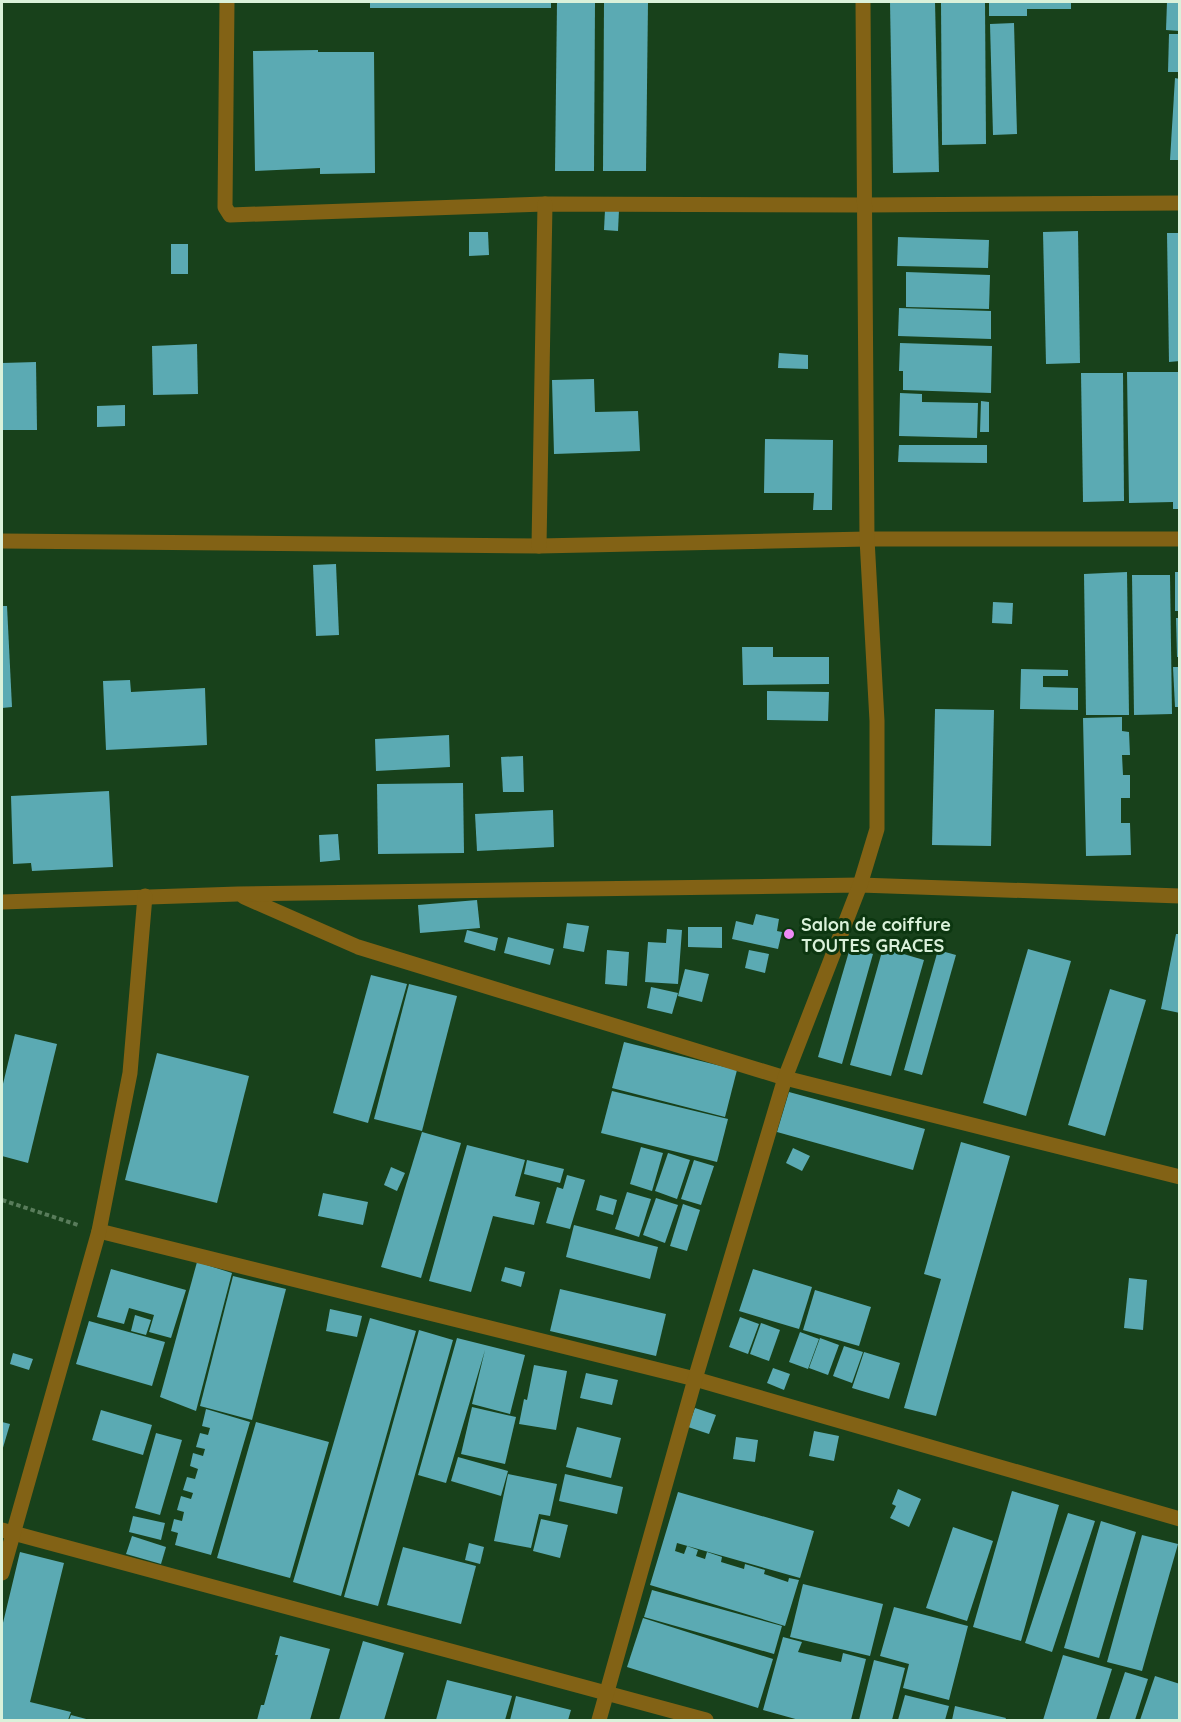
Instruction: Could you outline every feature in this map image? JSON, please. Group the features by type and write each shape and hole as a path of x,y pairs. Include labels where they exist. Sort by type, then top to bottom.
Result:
{"street":[{"path":"227,2 225,207 230,215 545,204 1179,203"},
{"path":"599,1720 694,1379 785,1078 860,885 877,829 878,721 867,539 863,2"},
{"path":"538,546 545,204"},
{"path":"2,541 538,546 867,539 1179,539"},
{"path":"2,902 238,894 860,885 1179,896"},
{"path":"238,894 358,947 785,1078 1179,1177"},
{"path":"2,1573 7,1532 99,1231 130,1073 145,896"},
{"path":"99,1231 694,1379 1179,1519"},
{"path":"7,1532 705,1720"}],"path":[{"path":"2,1200 99,1231"}],"building":[{"path":"370,2 551,2 551,8 370,8"},
{"path":"557,2 595,2 594,171 555,171"},
{"path":"604,2 648,2 646,171 603,171"},
{"path":"890,2 935,2 939,172 893,173"},
{"path":"941,2 985,2 986,144 942,145"},
{"path":"989,2 1071,2 1071,9 1027,9 1027,16 989,16"},
{"path":"1167,2 1180,2 1180,31 1166,30"},
{"path":"1014,23 1017,134 993,135 990,24"},
{"path":"1169,34 1180,34 1180,72 1168,72"},
{"path":"318,50 318,52 374,52 375,173 320,174 320,168 255,171 253,51"},
{"path":"1175,78 1180,79 1180,160 1170,160"},
{"path":"605,210 619,210 618,231 604,230"},
{"path":"1078,231 1080,363 1046,364 1043,232"},
{"path":"469,232 488,232 489,255 469,256"},
{"path":"1167,233 1180,233 1180,361 1169,362"},
{"path":"898,237 989,240 988,268 897,266"},
{"path":"171,244 188,244 188,274 171,274"},
{"path":"906,272 990,275 989,309 906,307"},
{"path":"899,308 991,311 991,339 898,336"},
{"path":"900,343 992,346 991,393 903,390 903,371 899,371"},
{"path":"197,344 198,394 153,395 152,346"},
{"path":"779,353 808,355 808,369 778,368"},
{"path":"36,362 37,430 2,430 2,363"},
{"path":"1127,372 1180,372 1180,509 1173,509 1173,502 1129,503"},
{"path":"1081,373 1123,373 1124,501 1083,502"},
{"path":"594,379 595,412 638,411 640,451 554,454 552,380"},
{"path":"900,393 922,394 922,402 978,403 977,438 899,436"},
{"path":"981,401 989,402 989,432 980,432"},
{"path":"125,405 125,426 97,427 97,406"},
{"path":"765,439 833,440 832,510 813,510 814,493 764,493"},
{"path":"899,445 987,445 987,463 898,462"},
{"path":"336,564 339,635 316,636 313,565"},
{"path":"1127,572 1129,715 1086,715 1084,574"},
{"path":"1175,572 1180,572 1180,611 1175,611"},
{"path":"1132,575 1170,575 1172,714 1134,715"},
{"path":"993,602 1013,603 1012,624 992,623"},
{"path":"2,606 7,606 12,707 2,708"},
{"path":"1176,618 1180,618 1180,657 1177,657"},
{"path":"742,647 773,647 773,657 829,657 829,684 743,685"},
{"path":"1173,667 1180,667 1180,707 1175,707"},
{"path":"1021,669 1068,670 1068,676 1043,676 1043,687 1078,688 1078,710 1020,709"},
{"path":"130,680 131,692 205,688 207,745 106,750 103,681"},
{"path":"767,691 829,692 828,721 767,720"},
{"path":"935,709 994,710 991,846 932,845"},
{"path":"1122,717 1122,731 1129,732 1130,755 1122,755 1123,775 1130,775 1130,798 1121,798 1121,823 1130,823 1131,855 1086,856 1083,718"},
{"path":"449,735 450,767 376,771 375,739"},
{"path":"523,756 524,792 503,792 501,757"},
{"path":"463,783 464,853 378,854 377,784"},
{"path":"109,791 113,867 32,871 31,863 13,864 11,796"},
{"path":"553,810 554,847 477,851 475,814"},
{"path":"338,834 340,860 320,862 319,835"},
{"path":"477,900 480,928 420,933 418,905"},
{"path":"756,914 779,919 777,931 782,932 778,949 732,939 736,921 753,925"},
{"path":"567,923 589,926 584,952 563,948"},
{"path":"688,927 722,927 722,948 688,947"},
{"path":"667,929 682,930 678,984 645,982 648,942 666,943"},
{"path":"467,930 498,938 495,951 464,942"},
{"path":"1176,934 1180,934 1180,1013 1161,1009"},
{"path":"508,937 554,949 550,965 504,953"},
{"path":"850,948 873,954 842,1064 818,1057"},
{"path":"883,948 924,960 891,1076 850,1065"},
{"path":"1028,949 1071,961 1026,1116 983,1103"},
{"path":"607,950 629,952 627,986 605,984"},
{"path":"749,950 769,954 765,973 745,968"},
{"path":"938,950 956,955 922,1075 904,1070"},
{"path":"685,969 709,974 702,1002 678,996"},
{"path":"371,975 407,984 368,1123 333,1113"},
{"path":"409,984 457,996 422,1131 374,1119"},
{"path":"651,987 678,993 672,1014 647,1008"},
{"path":"1110,989 1146,1000 1105,1136 1068,1125"},
{"path":"15,1034 57,1044 28,1163 2,1156 2,1088"},
{"path":"624,1042 737,1070 725,1117 612,1088"},
{"path":"157,1053 249,1076 217,1203 125,1180"},
{"path":"612,1091 728,1119 717,1162 601,1133"},
{"path":"789,1092 925,1129 913,1170 777,1132"},
{"path":"422,1132 461,1143 421,1278 381,1267"},
{"path":"961,1142 1010,1156 936,1416 904,1408 941,1279 924,1274"},
{"path":"467,1145 525,1160 515,1196 540,1202 534,1225 493,1216 471,1292 429,1281"},
{"path":"641,1147 663,1153 652,1191 630,1184"},
{"path":"793,1148 810,1156 802,1171 786,1163"},
{"path":"668,1153 690,1160 677,1199 655,1191"},
{"path":"527,1160 564,1169 560,1183 524,1174"},
{"path":"694,1160 714,1166 701,1205 681,1199"},
{"path":"391,1167 405,1173 397,1191 384,1185"},
{"path":"567,1175 585,1180 570,1229 546,1223 557,1187 563,1189"},
{"path":"627,1192 651,1199 639,1237 615,1229"},
{"path":"323,1193 368,1202 363,1225 318,1216"},
{"path":"600,1195 617,1200 613,1215 596,1210"},
{"path":"656,1198 678,1205 665,1243 643,1235"},
{"path":"683,1204 700,1210 687,1251 670,1246"},
{"path":"574,1225 658,1247 650,1279 566,1257"},
{"path":"197,1262 232,1273 196,1411 160,1397"},
{"path":"505,1267 525,1272 521,1287 501,1281"},
{"path":"111,1269 186,1290 171,1338 149,1332 154,1315 129,1308 124,1324 97,1317"},
{"path":"753,1269 812,1287 799,1329 739,1311"},
{"path":"233,1276 286,1289 252,1420 200,1406"},
{"path":"1129,1278 1147,1280 1143,1330 1124,1328"},
{"path":"560,1289 666,1314 656,1356 550,1331"},
{"path":"815,1290 871,1307 859,1346 803,1330"},
{"path":"330,1309 362,1316 357,1337 326,1331"},
{"path":"135,1315 151,1320 146,1335 131,1331"},
{"path":"740,1317 759,1324 748,1354 729,1347"},
{"path":"370,1318 416,1331 341,1596 293,1582"},
{"path":"89,1321 165,1342 152,1386 76,1364"},
{"path":"761,1323 780,1330 769,1361 750,1354"},
{"path":"419,1330 453,1340 378,1606 344,1597"},
{"path":"800,1332 819,1339 808,1369 789,1362"},
{"path":"457,1338 525,1355 510,1414 472,1404 485,1350 446,1483 418,1475"},
{"path":"820,1338 839,1345 828,1375 809,1368"},
{"path":"844,1346 863,1352 852,1383 833,1376"},
{"path":"864,1352 900,1363 889,1399 852,1388"},
{"path":"13,1353 33,1359 29,1370 10,1364"},
{"path":"534,1365 567,1371 556,1430 519,1424 524,1399 527,1400"},
{"path":"773,1368 790,1374 784,1390 767,1383"},
{"path":"586,1373 618,1380 612,1405 580,1398"},
{"path":"472,1407 516,1417 505,1464 461,1454"},
{"path":"695,1408 716,1415 709,1434 688,1427"},
{"path":"206,1409 250,1422 211,1555 175,1545 178,1533 171,1531 174,1519 182,1521 184,1512 177,1510 181,1496 191,1499 193,1493 183,1490 187,1477 195,1479 198,1469 190,1466 193,1453 203,1456 205,1449 196,1447 200,1433 208,1435 210,1428 202,1426"},
{"path":"101,1410 152,1425 143,1455 92,1440"},
{"path":"2,1422 10,1424 2,1451"},
{"path":"256,1422 329,1442 290,1578 217,1558"},
{"path":"577,1427 621,1438 611,1478 566,1467"},
{"path":"814,1431 839,1436 834,1461 809,1456"},
{"path":"156,1433 182,1440 160,1515 135,1508"},
{"path":"736,1437 758,1440 755,1462 733,1459"},
{"path":"458,1457 508,1471 501,1496 451,1481"},
{"path":"508,1474 557,1484 550,1516 539,1514 531,1548 494,1541"},
{"path":"565,1474 623,1487 617,1514 559,1501"},
{"path":"898,1489 921,1499 909,1527 890,1518 896,1506 892,1504"},
{"path":"1012,1491 1059,1505 1021,1641 973,1627"},
{"path":"678,1492 814,1531 800,1578 677,1543 675,1551 684,1554 687,1546 698,1550 696,1556 705,1559 707,1552 722,1557 721,1562 744,1569 745,1564 765,1570 764,1574 788,1582 789,1578 799,1580 785,1626 650,1585"},
{"path":"1068,1513 1095,1521 1052,1652 1025,1643"},
{"path":"133,1516 165,1523 161,1540 129,1532"},
{"path":"541,1519 568,1525 560,1558 533,1551"},
{"path":"1101,1521 1136,1532 1099,1658 1064,1648"},
{"path":"953,1527 993,1541 967,1621 926,1608"},
{"path":"1142,1535 1178,1544 1142,1671 1107,1662"},
{"path":"132,1536 166,1547 161,1564 126,1554"},
{"path":"469,1543 484,1547 480,1564 465,1560"},
{"path":"403,1547 476,1566 461,1624 387,1605"},
{"path":"20,1552 64,1563 30,1702 71,1712 68,1720 2,1720 2,1627"},
{"path":"803,1584 883,1604 870,1656 790,1637"},
{"path":"652,1590 782,1626 774,1654 644,1617"},
{"path":"894,1607 968,1626 949,1700 903,1688 909,1664 880,1656"},
{"path":"643,1618 773,1659 758,1708 627,1667"},
{"path":"280,1636 330,1649 310,1720 257,1720 261,1705 264,1705 278,1655 275,1655"},
{"path":"783,1637 802,1642 798,1652 841,1662 843,1653 866,1659 851,1720 799,1720 763,1710"},
{"path":"363,1641 404,1653 384,1720 339,1720"},
{"path":"1063,1655 1112,1669 1096,1720 1043,1720"},
{"path":"874,1660 905,1668 892,1720 859,1720"},
{"path":"1125,1672 1148,1679 1135,1720 1109,1720"},
{"path":"1155,1676 1180,1684 1180,1720 1140,1720"},
{"path":"447,1680 512,1696 505,1720 436,1720"},
{"path":"905,1695 949,1706 945,1720 898,1720"},
{"path":"516,1696 571,1710 568,1720 510,1720"},
{"path":"955,1706 1006,1718 1005,1720 952,1720"},
{"path":"71,1715 90,1720 69,1720"}],"place":[{"name":"Salon de coiffure TOUTES GRACES","path":"789,934"}]}
